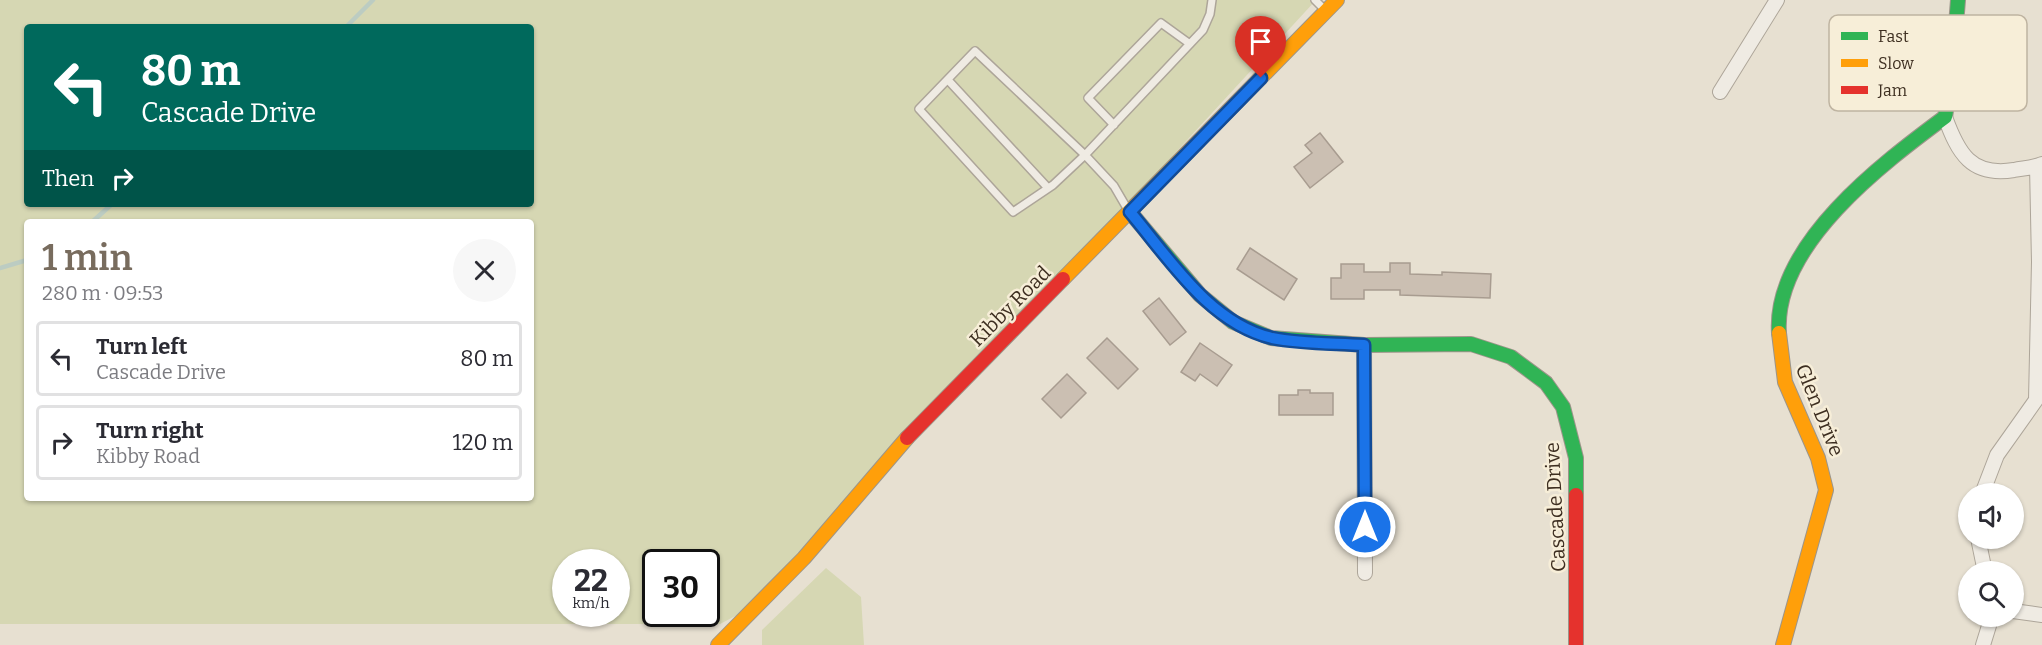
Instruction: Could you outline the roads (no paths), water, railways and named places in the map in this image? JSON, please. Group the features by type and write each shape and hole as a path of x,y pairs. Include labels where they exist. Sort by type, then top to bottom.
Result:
{"street":[{"name":"Kibby Road","path":"718,645 804,558 907,438 1337,0"},
{"path":"1719,92 1777,0"},
{"path":"1957,15 1958,0"},
{"path":"1946,111 1945,117 1953,140 1964,156 1976,167 2007,171 2040,165 2039,402 1997,454 1986,483"},
{"name":"Glen Drive","path":"1784,645 1826,490 1824,471 1796,412 1780,365 1778,318 1783,296 1801,257 1828,218 1894,155 1945,117"},
{"name":"Cascade Drive","path":"1130,212 1200,296 1233,322 1271,338 1364,345 1471,344 1511,357 1546,383 1563,407 1576,458 1576,645"},
{"path":"1364,345 1365,573"},
{"path":"2024,613 2042,615"},
{"path":"1983,645 1989,627"}],"lane":[{"path":"1130,212 1114,186 1085,155 975,51 919,109 1013,212 1048,188 1085,155 1114,125 1203,30 1210,14 1212,0"},
{"path":"1315,0 1326,11"},
{"path":"1114,125 1088,98 1161,23 1190,44"},
{"path":"948,80 1048,188"}],"waterway":[{"path":"349,24 373,0"},
{"path":"95,219 109,207"},
{"path":"0,268 24,261"}]}
